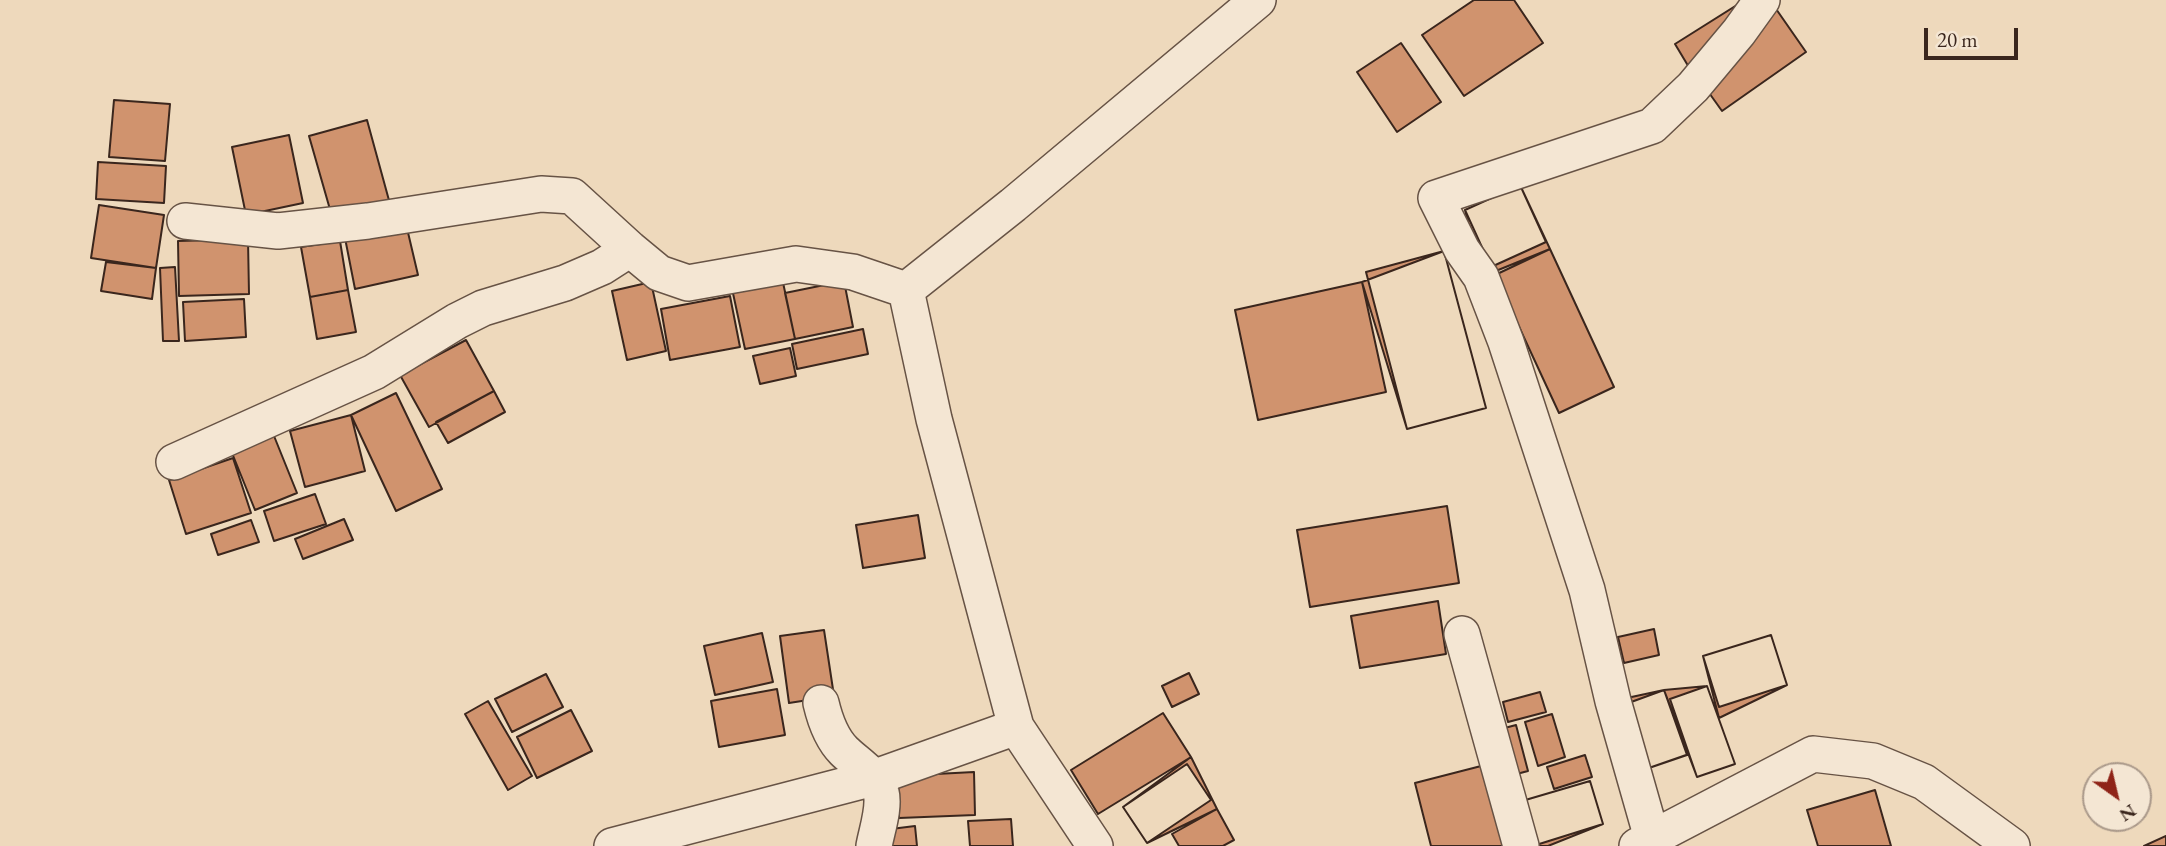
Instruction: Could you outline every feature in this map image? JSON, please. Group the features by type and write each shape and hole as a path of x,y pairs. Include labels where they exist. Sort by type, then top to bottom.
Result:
{"street":[{"path":"906,290 1013,205 1258,0"},
{"path":"1762,0 1693,87 1652,126 1436,198 1462,250 1481,277 1506,342 1587,590 1645,842 1812,754 1873,761 1924,782 2012,846"},
{"path":"184,221 278,231 368,221 541,194 572,196 629,250 659,273 688,283 796,264 853,272 906,290"},
{"path":"174,462 374,372 483,308 565,283 602,267 629,250"},
{"path":"906,290 934,419 1016,727 1095,846"},
{"path":"1462,634 1521,846"},
{"path":"821,702 825,721 837,741 881,790 874,846"},
{"path":"612,846 873,778 1016,727"}],"building":[{"path":"1474,0 1514,0 1543,43 1464,96 1422,35"},
{"path":"1745,0 1690,69 1675,44"},
{"path":"1774,6 1806,52 1722,111 1707,90"},
{"path":"1401,43 1441,102 1397,132 1357,72"},
{"path":"114,100 170,104 165,161 109,157"},
{"path":"367,120 390,204 333,220 309,136"},
{"path":"289,135 303,203 246,215 232,147"},
{"path":"98,162 166,166 164,203 96,199"},
{"path":"1520,185 1546,242 1491,267 1465,210"},
{"path":"1520,185 1550,249 1481,277 1465,210"},
{"path":"99,205 164,215 156,268 91,258"},
{"path":"406,224 418,275 355,289 345,238"},
{"path":"248,239 249,294 179,296 178,241"},
{"path":"340,241 348,290 310,297 301,247"},
{"path":"1550,249 1614,387 1559,413 1495,275"},
{"path":"1444,251 1486,408 1407,429 1366,272"},
{"path":"1444,251 1486,408 1407,429 1362,282"},
{"path":"106,262 156,268 152,299 101,291"},
{"path":"175,267 179,341 163,341 160,268"},
{"path":"781,273 795,339 745,349 731,284"},
{"path":"844,281 853,327 795,339 785,293"},
{"path":"651,282 666,351 627,360 612,291"},
{"path":"1362,282 1386,392 1258,420 1235,310"},
{"path":"348,290 356,332 317,339 310,297"},
{"path":"730,296 740,347 670,360 661,309"},
{"path":"244,299 246,337 185,341 183,302"},
{"path":"863,329 868,354 797,369 792,344"},
{"path":"466,340 494,391 429,427 400,375"},
{"path":"790,348 796,376 760,384 753,356"},
{"path":"494,391 505,412 448,443 436,422"},
{"path":"396,393 442,489 396,511 351,415"},
{"path":"351,415 365,471 305,487 290,431"},
{"path":"272,431 297,493 255,510 230,448"},
{"path":"233,458 251,513 186,534 169,480"},
{"path":"315,494 326,524 274,541 264,511"},
{"path":"1447,506 1459,583 1310,607 1297,530"},
{"path":"918,515 925,558 863,568 856,525"},
{"path":"344,519 353,540 303,559 295,539"},
{"path":"251,520 259,542 218,555 211,534"},
{"path":"1438,601 1446,654 1360,668 1351,616"},
{"path":"1654,629 1659,655 1624,663 1618,637"},
{"path":"824,630 834,696 789,703 780,636"},
{"path":"762,633 773,682 715,695 704,646"},
{"path":"1771,635 1787,685 1719,707 1703,656"},
{"path":"1771,635 1787,685 1719,718 1703,656"},
{"path":"1189,673 1199,694 1172,707 1162,686"},
{"path":"546,674 563,707 512,732 495,699"},
{"path":"1707,686 1735,764 1697,777 1670,699"},
{"path":"1707,686 1735,764 1697,777 1664,690"},
{"path":"777,689 785,735 719,747 711,701"},
{"path":"1664,690 1687,755 1646,769 1623,705"},
{"path":"1664,690 1689,754 1646,769 1613,701"},
{"path":"1540,692 1546,712 1508,722 1503,702"},
{"path":"488,701 532,776 508,790 465,714"},
{"path":"571,710 592,751 537,778 517,737"},
{"path":"1163,713 1191,757 1098,814 1071,770"},
{"path":"1552,714 1565,757 1538,766 1525,722"},
{"path":"1516,725 1528,771 1509,776 1497,730"},
{"path":"1585,755 1592,777 1554,789 1547,767"},
{"path":"1191,757 1217,809 1147,843 1123,807"},
{"path":"1187,764 1211,800 1147,843 1123,807"},
{"path":"1485,765 1505,846 1431,846 1415,783"},
{"path":"974,772 975,815 899,818 898,776"},
{"path":"1590,781 1603,824 1536,845 1522,801"},
{"path":"1590,781 1603,824 1548,846 1523,846 1522,801"},
{"path":"1875,790 1891,846 1818,846 1807,810"},
{"path":"1217,809 1234,840 1223,846 1179,846 1172,834"},
{"path":"1011,819 1013,846 970,846 968,821"},
{"path":"915,826 917,846 884,846 883,830"},
{"path":"2166,836 2166,846 2144,846"}]}
